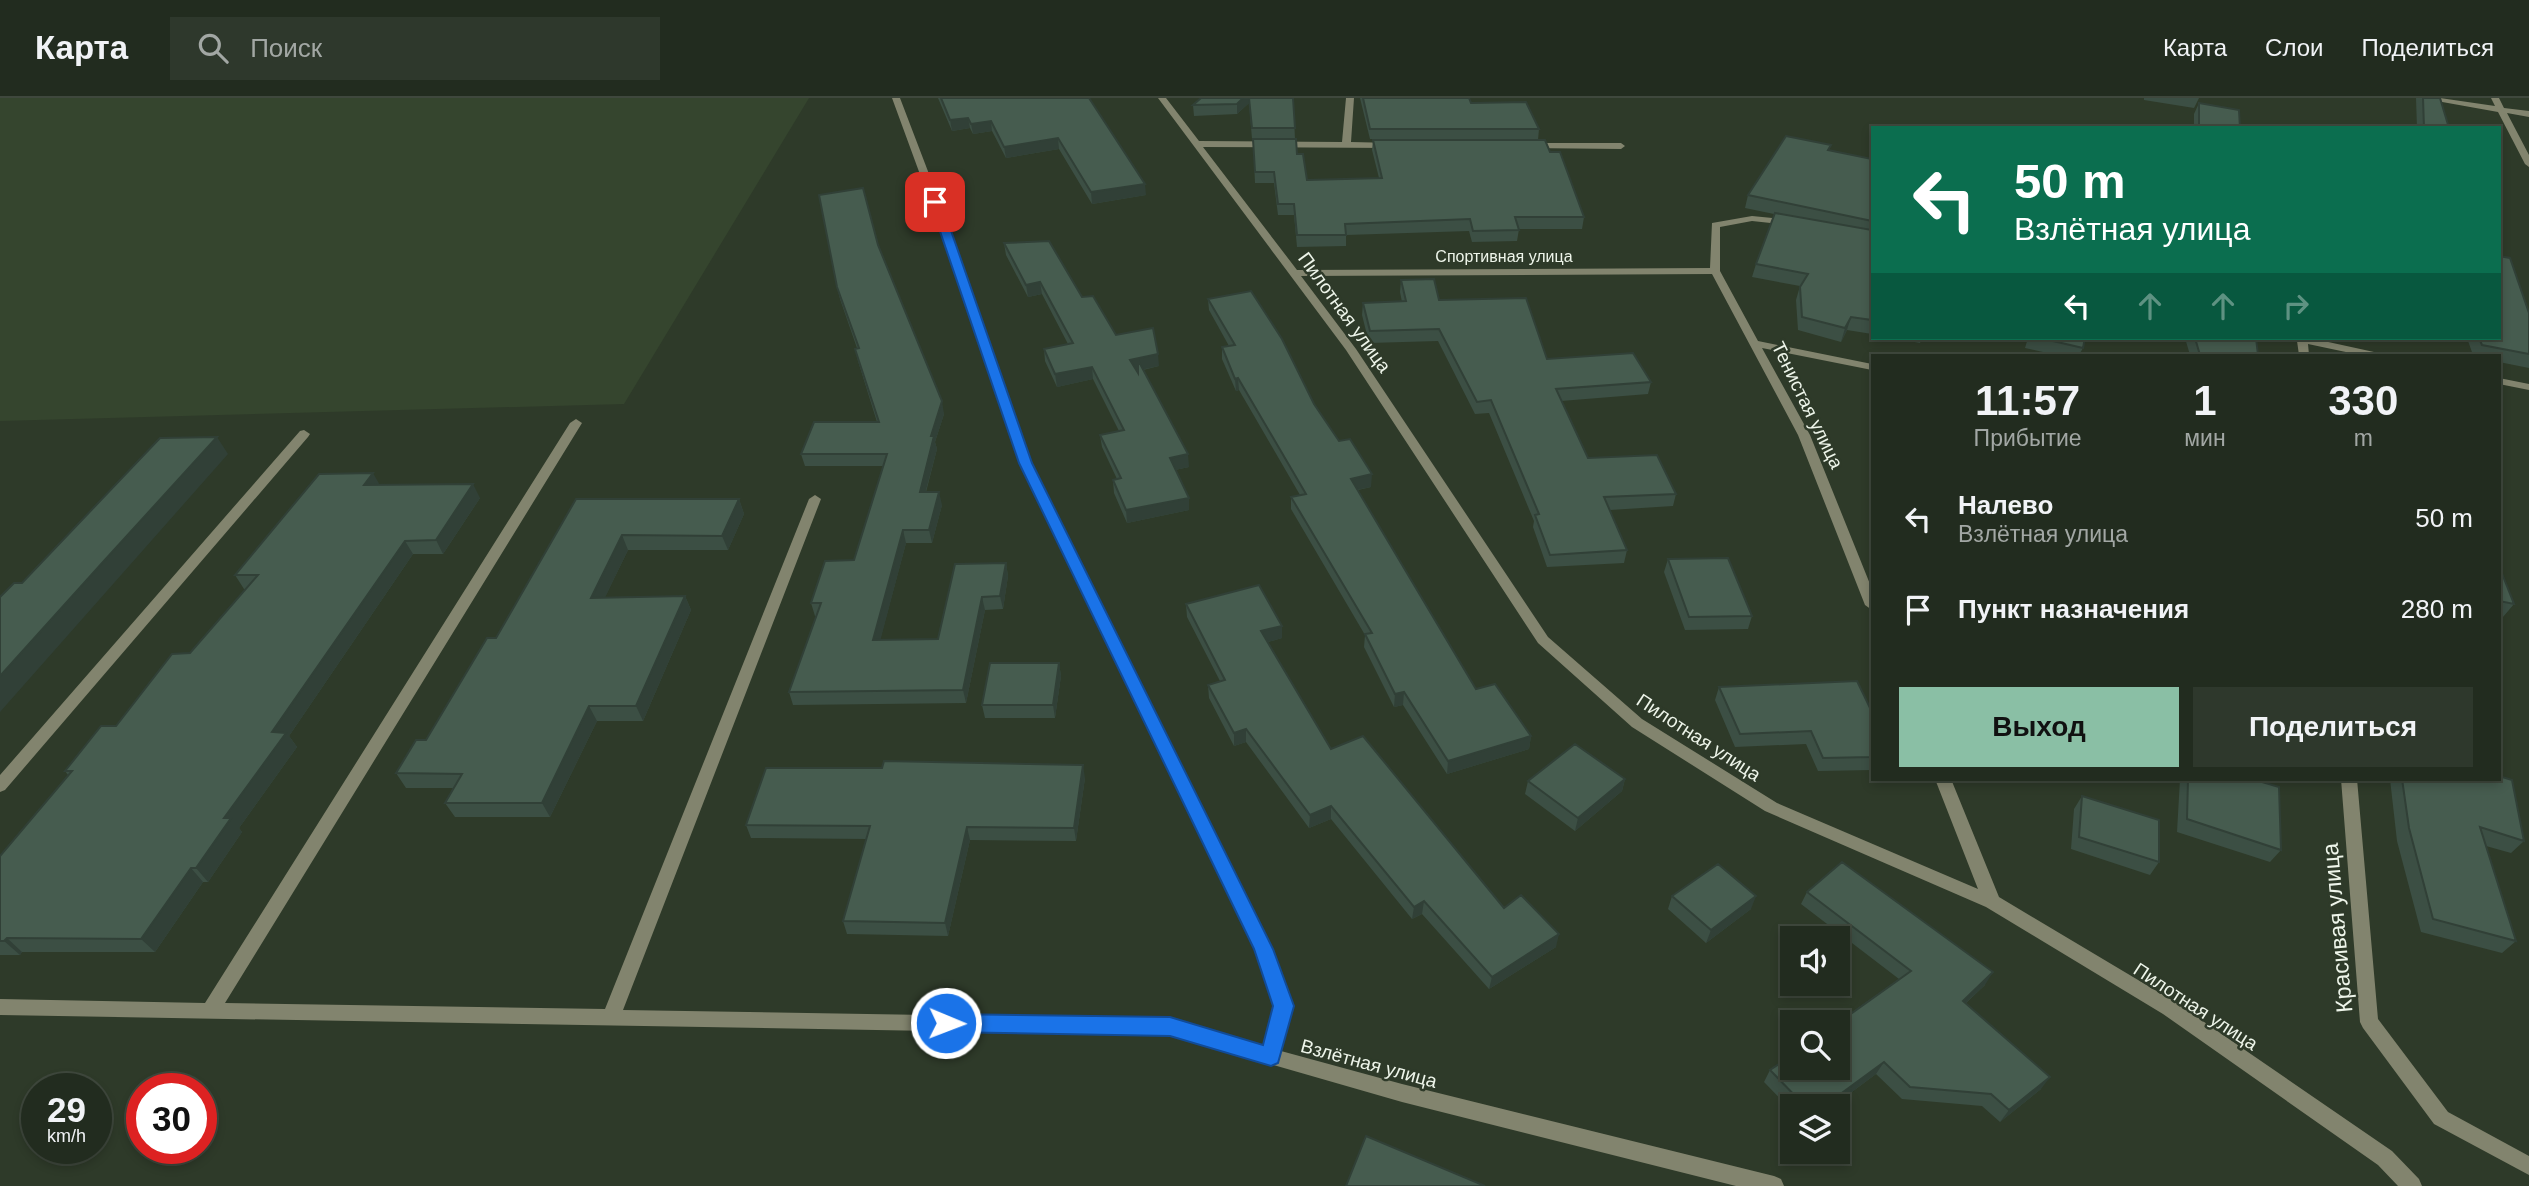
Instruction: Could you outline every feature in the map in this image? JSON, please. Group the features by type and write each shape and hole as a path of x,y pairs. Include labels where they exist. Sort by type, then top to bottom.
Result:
{"street":[{"name":"Взлётная улица","path":"896,98 945,229 1026,463 1264,949 1283,1006 1271,1056 1402,1093 1774,1186"},
{"name":"Пилотная улица","path":"1162,98 1351,349 1543,640 1637,723 1771,807 1992,902 2169,1008 2385,1158 2412,1186"},
{"path":"1346,145 1350,98"},
{"path":"2424,98 2529,114"},
{"path":"2495,98 2529,164"},
{"path":"1196,144 1401,145"},
{"path":"1525,146 1621,146"},
{"name":"Тенистая улица","path":"1796,223 1771,218 1731,220 1715,225 1715,271 1804,435 1871,602"},
{"name":"Спортивная улица","path":"1293,273 1715,271"},
{"path":"2304,340 2369,354"},
{"path":"1754,342 1871,367"},
{"path":"2501,381 2529,387"},
{"path":"211,1009 576,423"},
{"path":"0,786 304,434"},
{"path":"611,1018 815,499"},
{"path":"1943,781 1992,902"},
{"name":"Красивая улица","path":"2349,781 2369,1022 2441,1118 2529,1166"},
{"path":"0,1007 1170,1027 1271,1056"}],"shaded area":[{"path":"0,98 809,98 624,404 0,421"}],"building":[{"path":"941,98 1089,98 1145,184 1091,192 1058,138 1004,147 991,121 971,124 968,118 950,120"},
{"path":"1201,98 1243,98 1237,104 1193,105"},
{"path":"1249,98 1293,98 1295,128 1252,128"},
{"path":"1363,98 1469,98 1471,103 1526,102 1539,129 1370,129"},
{"path":"2423,98 2440,98 2448,126 2424,126"},
{"path":"2199,103 2239,110 2240,126 2199,126"},
{"path":"1786,136 1831,145 1828,150 1871,159 1871,221 1748,195"},
{"path":"1253,139 1296,139 1297,154 1303,154 1307,180 1382,178 1373,140 1545,140 1550,152 1560,152 1584,217 1515,217 1519,230 1473,231 1470,219 1345,224 1346,235 1297,235 1294,204 1278,204 1274,172 1255,172"},
{"path":"863,188 878,245 942,401 931,436 934,436 920,492 939,492 929,530 903,530 873,640 938,639 955,564 1006,563 1000,596 982,597 963,690 789,692 821,603 811,603 825,561 854,560 887,454 801,454 814,422 879,422 855,349 859,348 837,287 819,195"},
{"path":"1775,213 1871,230 1871,320 1851,317 1845,328 1802,317 1800,287 1808,274 1756,264"},
{"path":"1049,241 1082,297 1093,296 1116,335 1153,328 1158,354 1130,360 1138,373 1138,360 1188,454 1170,458 1189,498 1126,510 1113,480 1121,478 1100,435 1124,430 1092,367 1055,374 1044,349 1073,343 1040,282 1026,285 1004,243"},
{"path":"2501,256 2510,258 2529,313 2529,354 2482,345 2480,340 2501,340"},
{"path":"1434,279 1439,300 1526,298 1547,359 1633,353 1651,382 1556,389 1588,458 1657,455 1676,494 1604,497 1627,550 1550,555 1535,515 1539,514 1491,400 1477,402 1439,329 1370,331 1363,303 1406,301 1401,280"},
{"path":"1251,291 1282,339 1314,404 1339,441 1350,439 1372,474 1351,479 1476,689 1495,684 1531,736 1448,761 1404,692 1395,694 1365,634 1372,633 1291,497 1306,494 1238,378 1235,379 1222,347 1235,345 1208,299"},
{"path":"2049,340 2085,340 2083,348"},
{"path":"2196,340 2256,340 2258,354 2200,354"},
{"path":"217,437 0,676 0,597 14,583 22,583 160,438"},
{"path":"373,473 364,485 473,484 436,540 405,541 272,732 286,733 224,818 231,818 196,868 191,868 141,939 7,938 0,941 0,856 72,771 65,771 101,726 116,726 172,654 190,653 258,575 235,575 319,474"},
{"path":"576,499 739,499 722,536 622,535 591,598 685,596 636,706 589,706 542,803 445,803 462,774 396,773 416,740 426,740 487,638 496,638"},
{"path":"1728,558 1752,616 1689,617 1668,559"},
{"path":"2501,571 2514,604 2501,601"},
{"path":"1259,585 1282,626 1261,631 1331,749 1363,736 1504,908 1521,895 1559,934 1492,977 1424,901 1414,907 1331,806 1310,815 1246,729 1234,733 1208,685 1225,680 1186,604"},
{"path":"990,663 1059,663 1053,705 982,705"},
{"path":"1857,681 1871,710 1871,757 1823,758 1811,731 1740,734 1719,687"},
{"path":"1575,744 1625,779 1578,818 1528,781"},
{"path":"884,761 1083,765 1074,828 967,827 945,923 843,921 870,826 746,825 766,768 882,768"},
{"path":"2501,777 2512,780 2524,841 2480,827 2516,941 2433,919 2409,828 2402,781 2501,781"},
{"path":"2188,781 2259,781 2279,787 2281,850 2187,819"},
{"path":"2082,796 2159,820 2159,862 2079,837"},
{"path":"1842,862 1993,972 1963,1001 2050,1077 2009,1110 1991,1094 1910,1087 1884,1062 1840,1094 1793,1094 1770,1070 1780,1063 1780,1080 1850,1080 1850,1014 1911,971 1807,892"},
{"path":"1718,864 1756,896 1711,930 1672,896"},
{"path":"1366,1136 1485,1186 1346,1186"}],"route":[{"path":"935,202 1026,463 1264,949 1283,1006 1271,1056 1170,1027 946,1023"}]}
